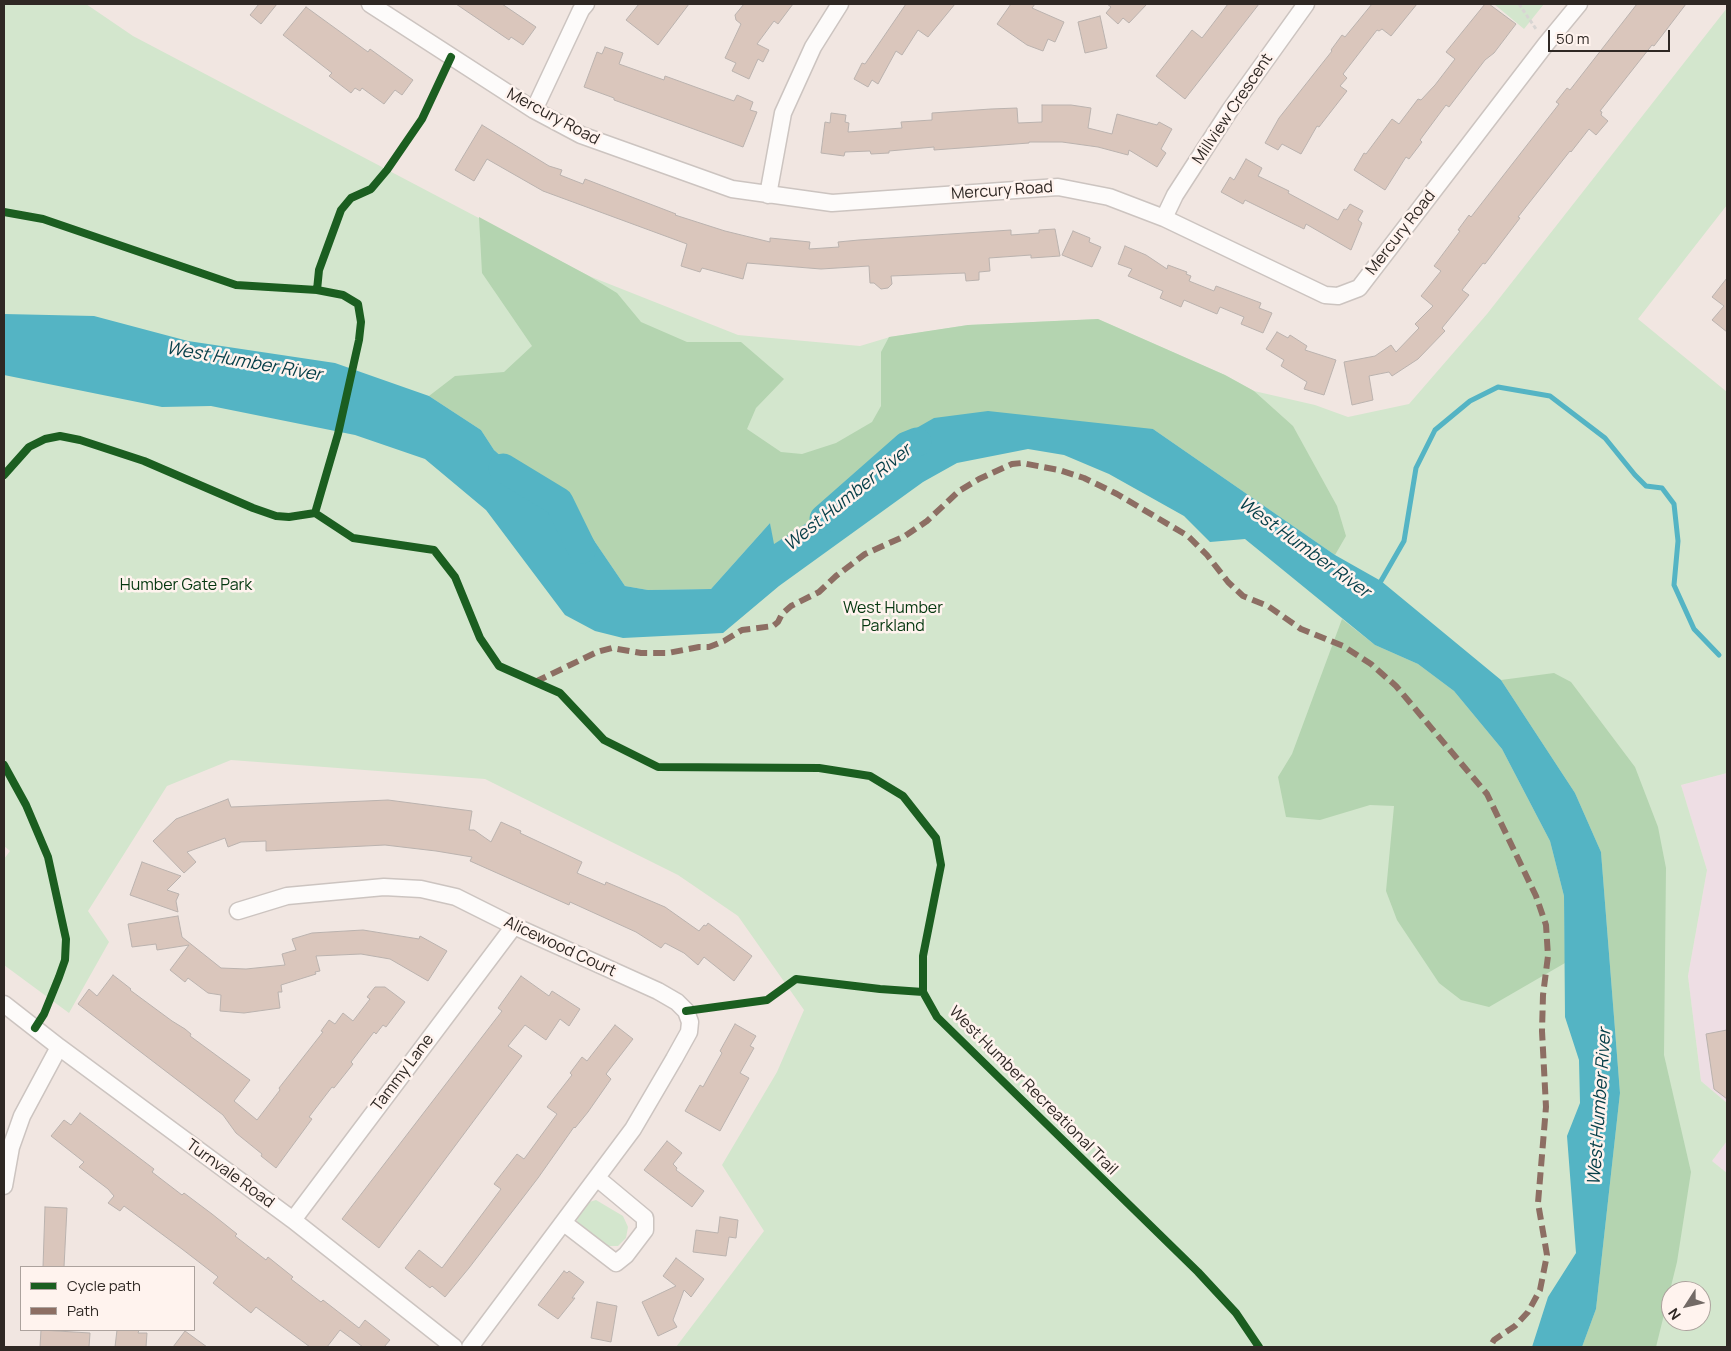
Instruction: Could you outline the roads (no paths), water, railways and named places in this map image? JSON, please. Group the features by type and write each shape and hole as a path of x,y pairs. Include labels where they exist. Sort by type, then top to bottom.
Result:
{"street":[{"name":"Mercury Road","path":"370,4 534,110 581,135 732,189 832,203 1058,187 1109,197 1164,218 1325,295 1338,296 1359,288 1579,4"},
{"path":"534,110 586,4"},
{"path":"768,195 783,113 813,47 840,4"},
{"name":"Millview Crescent","path":"1164,218 1175,196 1230,110 1306,4"},
{"name":"Alicewood Court","path":"238,911 287,896 384,887 420,889 456,897 514,926 658,991 677,1002 686,1011 690,1022 683,1045 633,1129 470,1347"},
{"name":"Tammy Lane","path":"293,1220 514,926"},
{"name":"Turnvale Road","path":"4,1004 59,1047 293,1220 454,1347"},
{"path":"4,1186 11,1147 22,1116 59,1047"},
{"path":"564,1223 616,1263 626,1255 640,1237 644,1230 645,1218 597,1178"}],"water":[{"path":"4,314 94,316 188,341 335,363 429,396 481,430 494,450 591,536 625,586 648,590 711,589 770,523 774,544 876,479 885,468 892,442 934,418 988,411 1153,429 1335,555 1381,581 1501,680 1575,793 1601,852 1620,1093 1596,1309 1582,1347 1532,1347 1548,1297 1576,1253 1567,1136 1580,1103 1579,1060 1565,1017 1564,896 1550,841 1502,749 1454,691 1418,664 1375,645 1245,539 1210,542 1184,516 1109,474 1064,455 1028,449 957,463 923,482 779,586 723,633 623,638 595,631 565,615 486,510 425,459 355,435 211,406 162,407 4,375"}],"waterway":[{"path":"1381,581 1404,541 1416,468 1435,430 1470,401 1498,387 1550,396 1605,438 1646,486 1662,488 1674,504 1678,541 1674,585 1694,629 1719,655"},
{"name":"West Humber River","path":"824,519 907,446 917,442"},
{"name":"West Humber River","path":"503,468 559,502 582,549"}],"park label":[{"name":"Humber Gate Park","path":"186,586"},
{"name":"West Humber Parkland","path":"893,618"}]}
